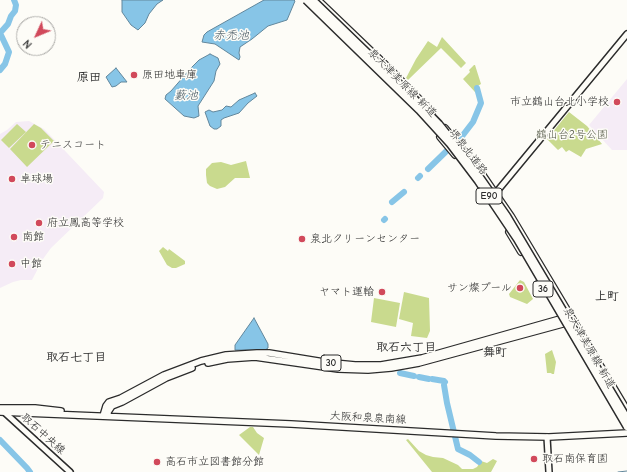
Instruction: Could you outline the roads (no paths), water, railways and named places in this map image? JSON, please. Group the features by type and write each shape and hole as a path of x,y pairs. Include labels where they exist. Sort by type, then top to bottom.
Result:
{"highway":[{"name":"堺泉北道路","path":"306,0 419,110 450,144 478,181 521,246 627,427"},
{"name":"堺泉北道路","path":"313,0 417,101 439,124 468,160 511,221 627,418"}],"main road":[{"name":"泉大津美原線 新道","path":"302,0 405,99 451,150 488,199 562,321 627,433"},
{"name":"泉大津美原線 新道","path":"318,0 413,92 454,137 511,216 627,410"},
{"name":"30","path":"106,416 106,406 109,402 121,398 164,375 201,361 226,355 269,353 324,362 355,365 381,365 422,358 572,318"},
{"name":"大阪和泉泉南線","path":"1,410 35,408 61,411 73,415 496,436 547,437 627,433"}],"street":[{"path":"488,199 496,194 627,34"},
{"name":"取石中央線","path":"1,410 70,472"},
{"path":"547,437 549,472"}],"water":[{"path":"122,0 163,0 157,4 149,14 145,23 138,30 131,25 122,12"},
{"name":"赤禿池","path":"264,0 295,1 287,20 268,26 240,47 239,60 215,44 202,42 204,35 207,32"},
{"name":"藪池","path":"210,54 218,58 220,64 216,71 214,81 198,106 199,116 194,118 184,116 165,99 166,95 199,60"},
{"path":"116,68 127,82 121,82 112,87 106,77"},
{"path":"255,93 257,96 239,113 221,120 221,126 217,129 210,126 205,112 209,110 213,112 222,110 226,106 231,107 239,100"},
{"path":"254,318 268,344 268,348 265,350 235,350 235,345"}],"waterway":[{"path":"0,70 5,64 9,52 0,33 8,24 15,11 16,5 14,0"},
{"path":"428,169 463,135 473,122 481,103 477,88"},
{"path":"392,202 404,192"},
{"path":"400,373 414,376"},
{"path":"419,377 429,379"},
{"path":"432,379 445,382"},
{"path":"444,385 458,449 470,455 479,462"},
{"path":"0,440 30,472"},
{"path":"618,472 627,471"}],"place":[{"name":"原田地車庫","path":"134,75"},
{"name":"市立鶴山台北小学校","path":"617,102"},
{"name":"テニスコート","path":"32,145"},
{"name":"卓球場","path":"12,179"},
{"name":"府立鳳高等学校","path":"39,223"},
{"name":"南館","path":"14,237"},
{"name":"泉北クリーンセンター","path":"302,239"},
{"name":"中館","path":"12,264"},
{"name":"サン燦プール","path":"520,288"},
{"name":"ヤマト運輸","path":"382,292"},
{"name":"取石南保育園","path":"534,459"},
{"name":"高石市立図書館分館","path":"157,462"}],"district":[{"name":"原田","path":"89,78"},
{"name":"上町","path":"607,297"},
{"name":"取石六丁目","path":"406,348"},
{"name":"舞町","path":"495,353"},
{"name":"取石七丁目","path":"76,358"}],"park label":[{"name":"鶴山台2号公園","path":"572,135"}]}
